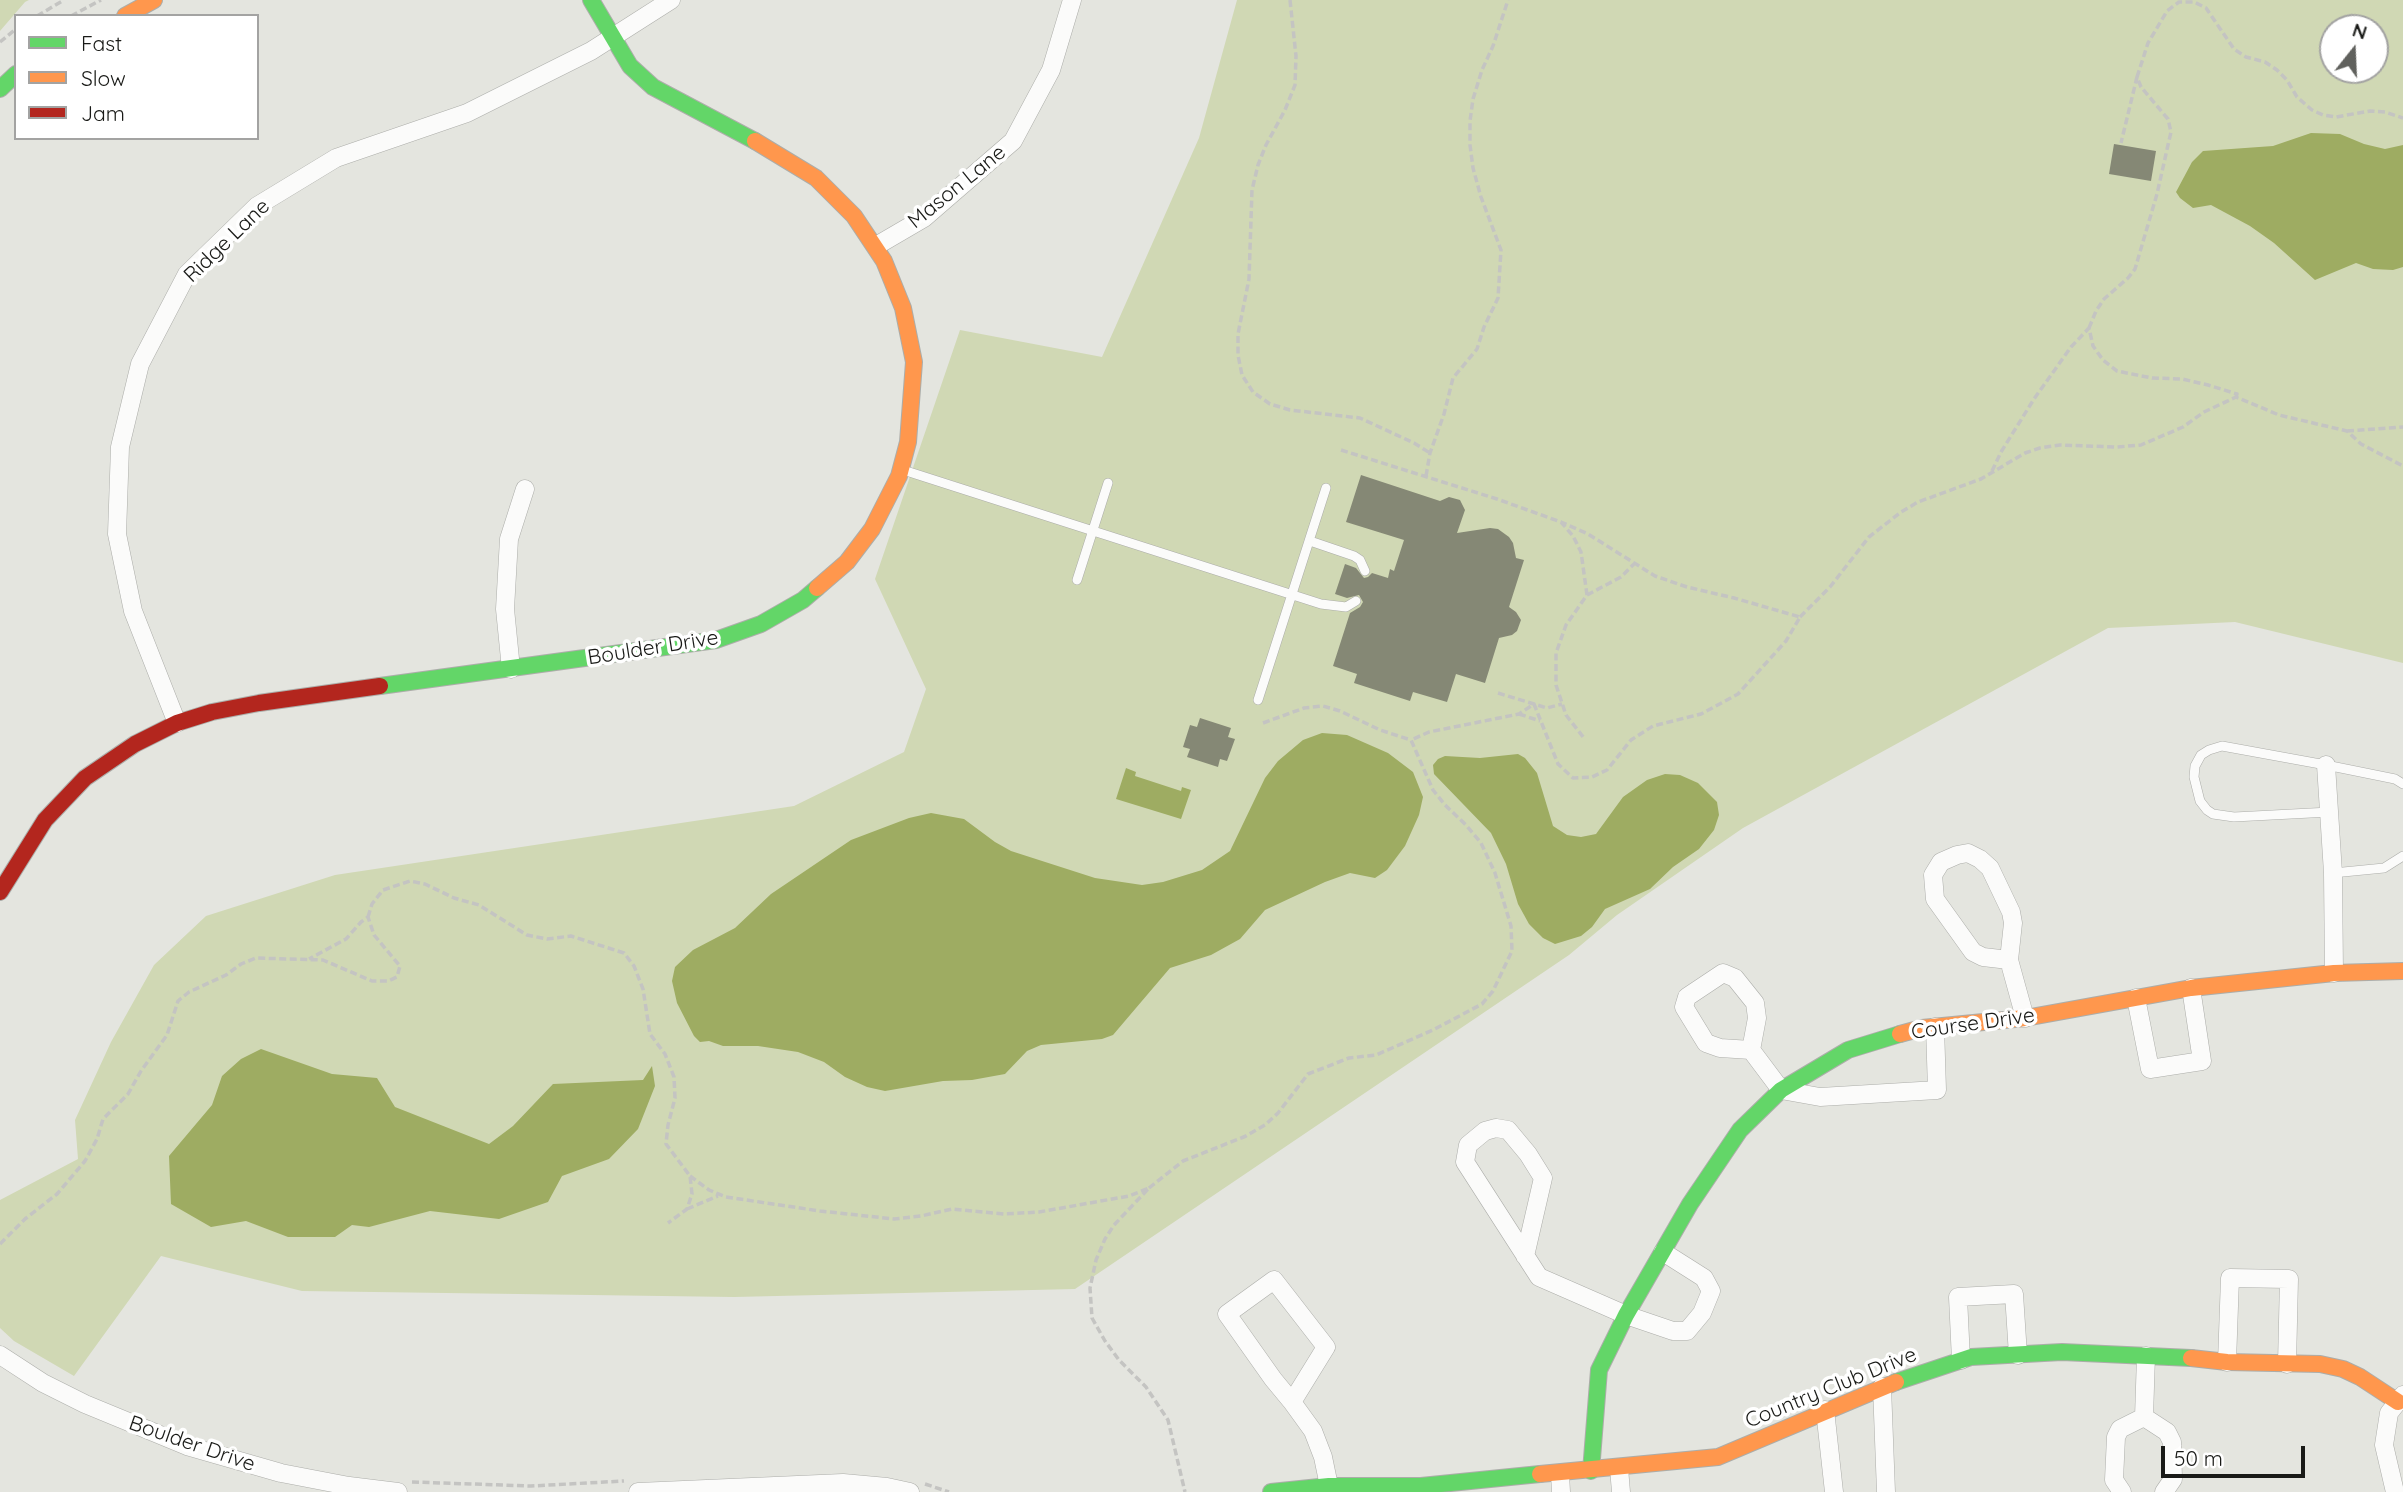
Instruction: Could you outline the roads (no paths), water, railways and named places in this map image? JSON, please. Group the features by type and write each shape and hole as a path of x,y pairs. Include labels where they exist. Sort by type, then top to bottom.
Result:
{"street":[{"path":"129,14 154,0"},
{"name":"Boulder Drive","path":"0,892 45,820 85,778 135,744 177,723 212,712 259,703 701,643 746,631 803,600 847,562 882,513 901,470 908,442 914,362 903,308 891,274 876,246 854,216 816,178 775,151 653,87 630,66 591,0"},
{"name":"Ridge Lane","path":"177,723 133,611 117,534 120,447 140,364 187,274 257,206 336,158 467,113 612,38 671,0"},
{"name":"Mason Lane","path":"876,246 924,218 1013,142 1051,70 1072,0"},
{"path":"0,89 14,76"},
{"path":"511,669 505,609 509,539 525,489"},
{"path":"2326,765 2333,873 2334,973"},
{"path":"2009,960 1983,957 1973,953 1967,946 1935,899 1933,875 1941,862 1968,853 1990,868 2011,912 2013,923 2009,960 2025,1018"},
{"name":"Course Drive","path":"1591,1471 1598,1370 1626,1315 1690,1204 1740,1130 1781,1090 1848,1049 1922,1028 2025,1018 2191,988 2334,973 2403,971"},
{"path":"1751,1050 1720,1048 1706,1043 1684,1007 1687,997 1723,973 1735,978 1755,1003 1757,1018 1751,1050 1781,1090 1820,1097 1937,1090 1935,1027"},
{"path":"2136,998 2150,1069 2202,1061 2191,988"},
{"path":"1525,1256 1543,1178 1508,1130 1496,1128 1485,1131 1468,1146 1465,1163 1525,1256 1539,1277 1626,1315 1673,1331 1687,1331 1702,1313 1711,1291 1704,1278 1663,1252"},
{"path":"2227,1362 2230,1278 2289,1279 2287,1364"},
{"path":"1292,1402 1326,1347 1274,1280 1227,1314 1313,1431 1329,1486"},
{"path":"1961,1360 1958,1297 2014,1294 2018,1355"},
{"name":"Country Club Drive","path":"1271,1492 1329,1486 1349,1489 1561,1483 1591,1471 1718,1457 1882,1387 1971,1357 2062,1352 2170,1356 2227,1362 2320,1364 2343,1369 2400,1399"},
{"name":"Boulder Drive","path":"0,1355 25,1373 85,1404 187,1446 281,1473 349,1486 402,1487"},
{"path":"2144,1417 2146,1356"},
{"path":"1882,1387 1886,1492"},
{"path":"2395,1492 2384,1445 2389,1413 2400,1399"},
{"path":"1825,1410 1834,1492"},
{"path":"2122,1492 2114,1480 2116,1437 2120,1429 2144,1417"},
{"path":"2144,1417 2167,1432 2172,1442 2173,1479 2164,1492"},
{"path":"1619,1468 1621,1492"},
{"path":"637,1486 843,1483 916,1487"}],"lane":[{"path":"901,470 1337,607 1346,607 1356,601"},
{"path":"1077,580 1108,483"},
{"path":"1258,700 1326,488"},
{"path":"1310,541 1354,556 1360,560 1365,571"},
{"path":"2330,812 2220,816 2207,810 2200,801 2194,777 2195,766 2201,755 2222,746 2395,779 2403,784"},
{"path":"2333,873 2384,868 2403,856"}]}
